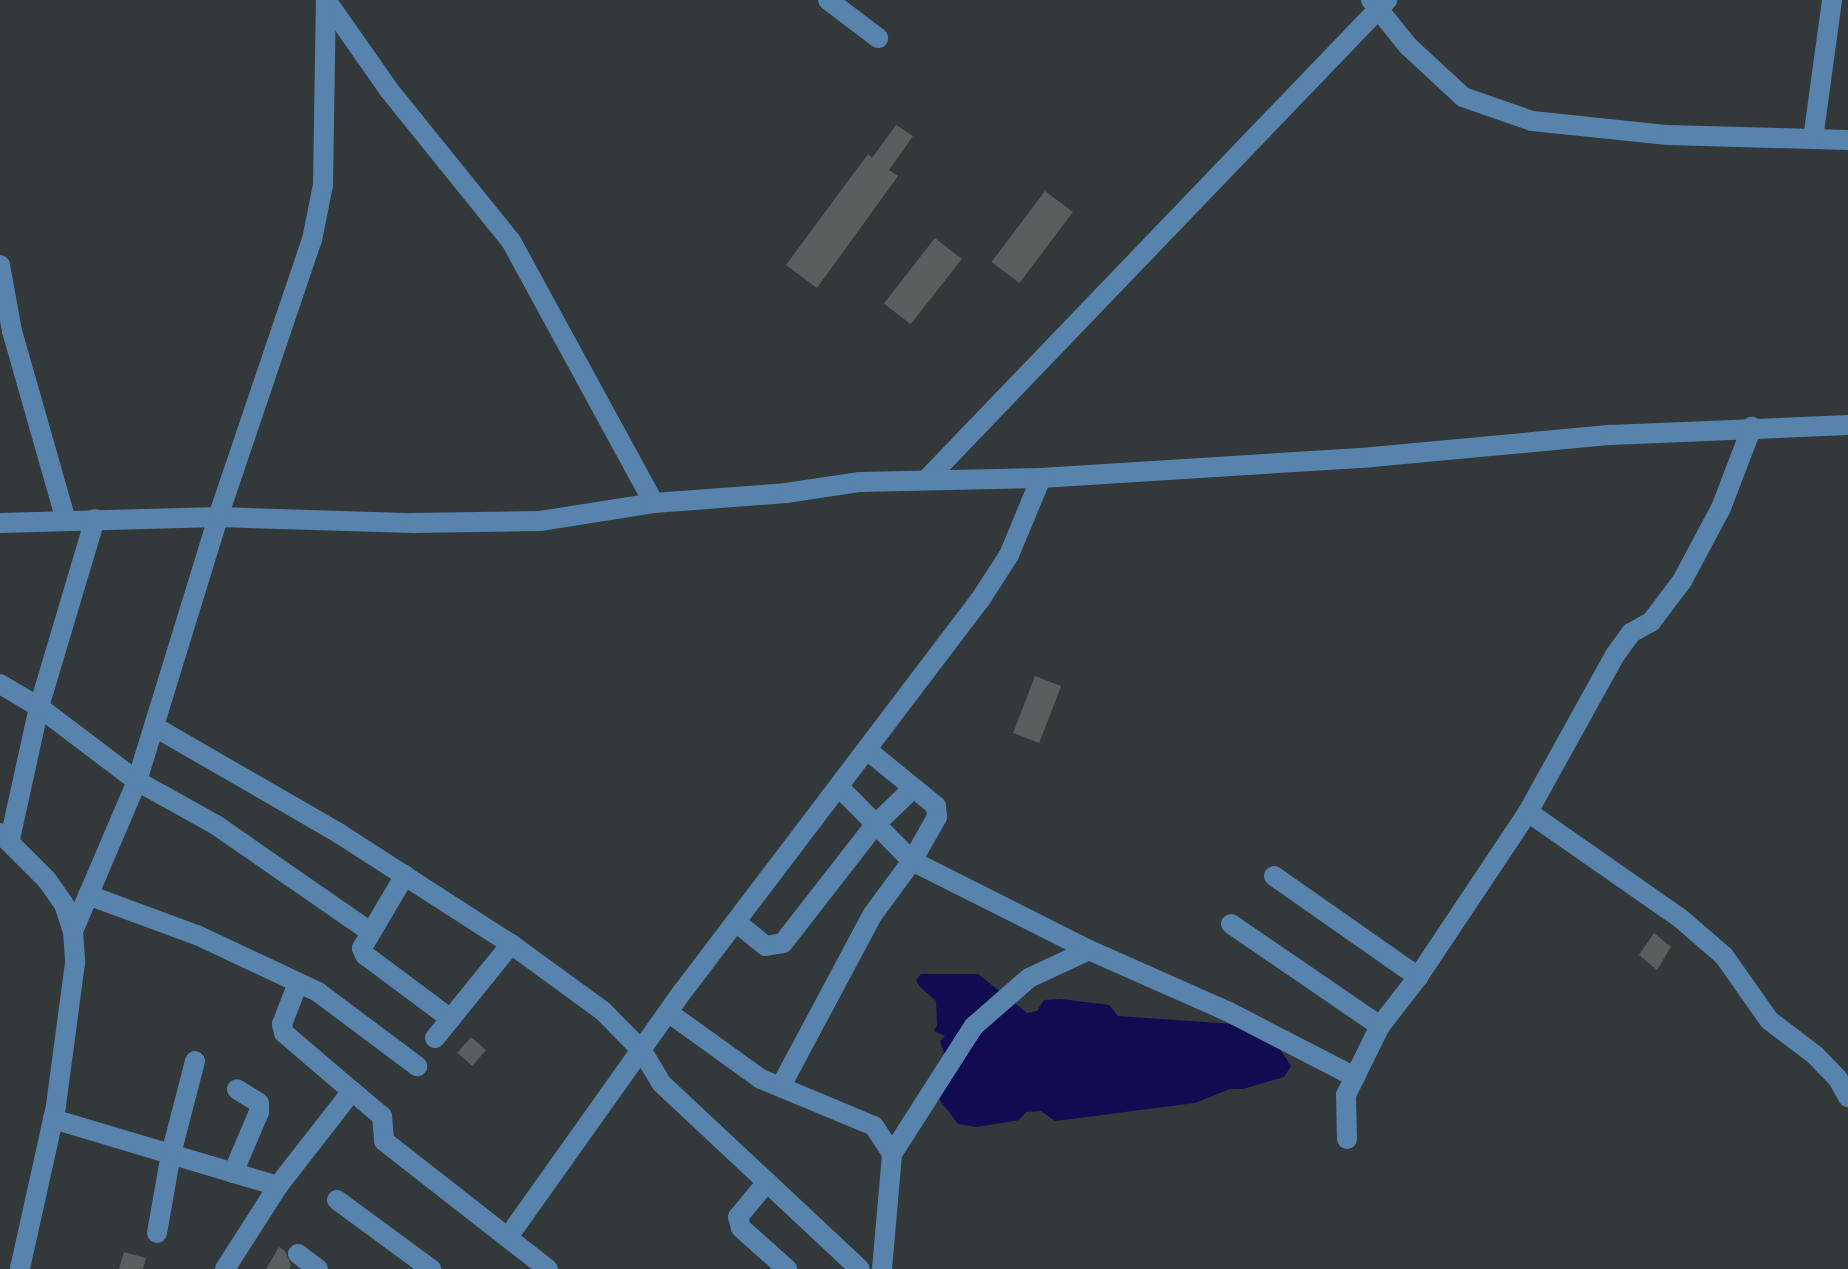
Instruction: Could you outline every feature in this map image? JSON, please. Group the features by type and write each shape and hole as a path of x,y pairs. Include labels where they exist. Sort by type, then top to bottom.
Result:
{"street":[{"path":"326,0 389,90 511,241 654,503"},
{"path":"73,931 137,781 218,517 312,240 323,185 326,0"},
{"path":"828,0 878,38"},
{"path":"1813,139 1832,0"},
{"path":"928,478 1131,270 1378,3 1408,46 1463,97 1532,121 1668,135 1848,140"},
{"path":"0,265 12,331 66,520"},
{"path":"0,523 218,517 413,523 540,521 654,503 928,478 1041,478 1752,427 1848,425"},
{"path":"1347,1139 1346,1095 1380,1026 1418,977 1528,812 1615,655 1631,633 1651,622 1682,581 1721,508 1752,427"},
{"path":"508,1237 736,922 980,600 1009,555 1041,478"},
{"path":"20,1269 53,1119 75,963 73,931 64,904 5,836 39,707 95,519"},
{"path":"0,684 39,707 137,781 216,825 369,931"},
{"path":"155,727 405,875 511,944 603,1011 642,1051 661,1083 860,1269"},
{"path":"781,1086 873,914 912,861 938,812 867,750"},
{"path":"839,787 912,861 1089,950 1229,1012 1355,1077"},
{"path":"736,922 766,946 783,943 875,825 913,788"},
{"path":"1528,812 1680,918 1724,956 1769,1020 1815,1055 1838,1079 1848,1097"},
{"path":"405,875 363,941 365,955 451,1019"},
{"path":"1274,876 1418,977"},
{"path":"88,895 197,935 318,992 417,1066"},
{"path":"1231,924 1380,1026"},
{"path":"435,1038 511,944"},
{"path":"882,1269 892,1154 974,1026 1029,978 1089,950"},
{"path":"298,983 282,1024 284,1033 382,1116 384,1141 548,1269"},
{"path":"669,1013 761,1079 874,1126 892,1154"},
{"path":"157,1233 171,1154 195,1061"},
{"path":"233,1173 259,1112 259,1103 237,1089"},
{"path":"225,1269 278,1186 352,1091"},
{"path":"53,1119 278,1186"},
{"path":"767,1182 738,1217 741,1228 787,1269"},
{"path":"337,1200 431,1269"},
{"path":"298,1254 318,1269"}],"shaded area":[{"path":"921,974 978,974 1027,1013 1037,1011 1044,1000 1061,999 1109,1005 1118,1016 1233,1024 1279,1048 1291,1066 1284,1077 1243,1089 1230,1089 1195,1103 1055,1121 1041,1111 1026,1112 1019,1120 977,1127 958,1124 939,1099 945,1055 940,1041 945,1036 934,1031 937,1025 936,1001 916,980"}],"building":[{"path":"896,125 913,136 889,170 898,176 817,288 786,265 868,154 872,158"},
{"path":"1045,191 1073,212 1019,283 991,262"},
{"path":"935,238 962,259 911,324 884,303"},
{"path":"1035,676 1061,686 1039,743 1013,733"},
{"path":"1654,933 1671,947 1657,970 1639,955"},
{"path":"471,1037 486,1050 472,1066 457,1053"},
{"path":"279,1247 285,1251 291,1265 289,1269 266,1269"},
{"path":"124,1252 146,1258 143,1269 119,1269"}]}
